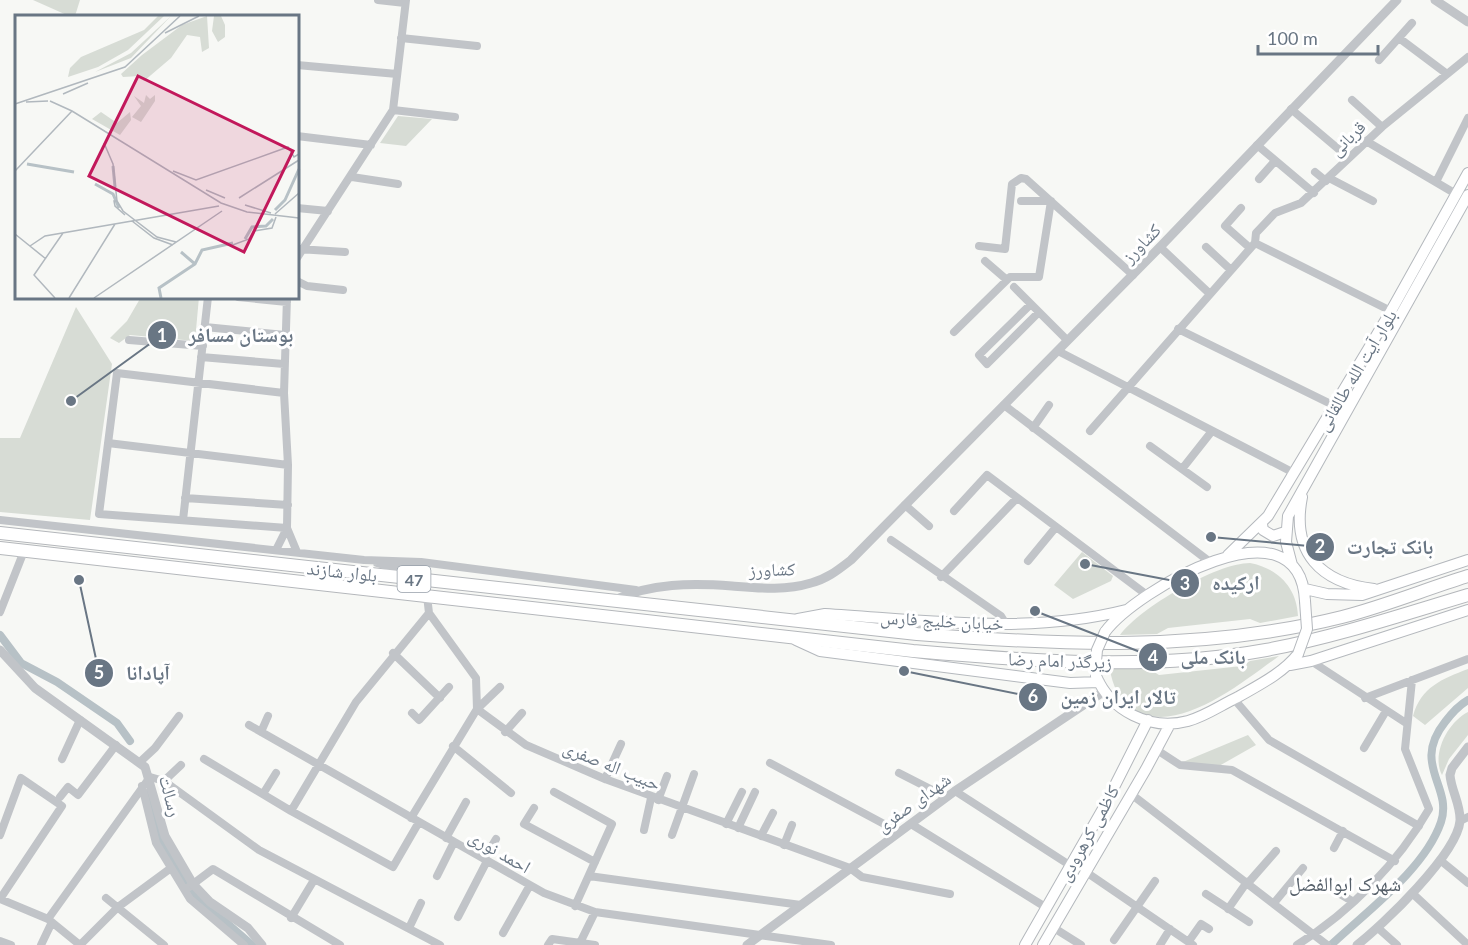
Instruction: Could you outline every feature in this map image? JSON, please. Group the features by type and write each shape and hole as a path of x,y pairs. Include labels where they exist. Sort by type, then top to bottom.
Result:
{"highway":[{"name":"بلوار شازند","path":"0,533 828,624"},
{"path":"180,554 182,540"},
{"name":"بلوار شازند","path":"0,548 825,641"},
{"name":"زیرگذر امام رضا","path":"828,624 1053,643 1175,642 1271,631 1343,616 1468,576"},
{"name":"زیرگذر امام رضا","path":"825,641 1049,661 1111,662 1218,656 1265,650 1344,633 1468,595"}],"main road":[{"name":"بلوار آیت الله طالقانی","path":"1228,555 1262,524 1391,311 1468,173"},
{"name":"بلوار آیت الله طالقانی","path":"1292,565 1285,532 1288,516 1468,195"},
{"path":"1304,484 1298,525 1310,556 1338,582 1351,587 1381,590"},
{"path":"1262,524 1263,530 1272,536 1285,532"},
{"path":"1263,552 1292,565 1305,589 1306,629 1298,654 1290,664 1234,699 1196,718 1170,724 1130,714 1114,704 1099,682 1097,650 1105,632 1126,610 1147,595 1228,555 1263,552"},
{"path":"1305,589 1345,596 1381,590 1468,560"},
{"name":"خیابان خلیج فارس","path":"794,620 825,614 1006,624 1057,622 1126,610"},
{"path":"1290,664 1311,661 1468,610"},
{"path":"791,638 820,651 1070,683 1099,682"},
{"name":"کاظمی کرهرودی","path":"1025,945 1071,867 1148,720"},
{"name":"کاظمی کرهرودی","path":"1043,945 1146,770 1170,724"},
{"path":"1128,760 1146,770"}],"street":[{"path":"299,249 352,177 393,110 406,1 378,0"},
{"name":"کشاورز","path":"612,601 636,590 704,585 765,589 811,584 829,576 851,560 1133,275 1397,0"},
{"path":"1435,0 1468,22"},
{"path":"1379,60 1412,23"},
{"path":"401,38 477,46"},
{"path":"1399,38 1447,74"},
{"name":"قربانی","path":"1127,387 1252,246 1256,233 1275,213 1295,207 1314,193 1366,141 1468,57"},
{"path":"298,65 397,74"},
{"path":"1352,100 1382,127"},
{"path":"1291,109 1349,158"},
{"path":"393,110 455,117"},
{"path":"1436,182 1468,118"},
{"path":"298,136 371,145"},
{"path":"1366,141 1456,194"},
{"path":"1257,145 1314,193"},
{"path":"1258,179 1275,161"},
{"path":"1315,172 1373,201"},
{"path":"352,177 398,184"},
{"path":"979,246 1005,249 1012,184 1016,179 1026,179 1133,275"},
{"path":"1021,201 1051,201"},
{"path":"954,332 1007,280 1015,276 1039,277 1051,201"},
{"path":"298,208 328,211"},
{"path":"1241,208 1225,226 1252,246 1391,311"},
{"path":"1160,247 1210,294"},
{"path":"1206,247 1231,270"},
{"path":"299,249 345,252"},
{"path":"985,261 1007,280"},
{"path":"298,282 307,286 343,290"},
{"path":"1014,287 1067,340"},
{"path":"183,520 208,298"},
{"path":"254,298 287,300 284,364 288,465 287,528 276,550"},
{"path":"1031,304 979,356 987,364 1039,312"},
{"path":"205,327 285,335"},
{"path":"1178,329 1335,405"},
{"path":"129,340 203,346"},
{"path":"1058,351 1294,473"},
{"path":"201,357 284,364"},
{"path":"284,393 117,373 99,514 287,528"},
{"path":"1090,430 1127,387"},
{"path":"1004,405 1210,562"},
{"path":"1033,428 1049,405"},
{"path":"1182,469 1212,431"},
{"path":"108,443 288,465"},
{"path":"1150,446 1208,487"},
{"path":"954,511 987,475 1147,595"},
{"path":"185,498 288,505"},
{"path":"941,577 1017,498"},
{"path":"905,505 929,526"},
{"path":"0,520 364,560 421,562 636,590"},
{"path":"1028,561 1056,527"},
{"path":"287,528 297,552"},
{"path":"891,540 941,577 1001,616 1006,624"},
{"path":"0,612 24,551"},
{"path":"364,560 442,582"},
{"path":"427,596 429,613 476,678 477,709"},
{"path":"291,811 356,702 393,653 429,613"},
{"name":"رسالت","path":"0,650 35,688 140,762 150,777 165,836 193,884 210,902 248,928 262,945"},
{"path":"393,653 440,698"},
{"path":"1365,698 1468,659"},
{"path":"1311,661 1406,723"},
{"path":"1296,945 1315,934 1395,861 1429,808 1405,749 1412,680"},
{"name":"شهدای صفری","path":"747,945 1099,682"},
{"path":"412,713 419,720 449,687"},
{"path":"411,818 477,709 500,687"},
{"path":"1234,699 1269,740 1419,826"},
{"name":"حبیب اله صفری","path":"477,709 526,746 654,799 850,868 862,877 950,894"},
{"path":"1365,748 1386,711"},
{"path":"505,732 522,712"},
{"path":"140,762 155,748 179,716"},
{"path":"261,732 268,716"},
{"path":"62,759 80,720"},
{"name":"احمد نوری","path":"249,725 530,885 575,906 595,912 831,945"},
{"path":"604,779 621,744"},
{"path":"60,797 68,787 78,795 116,745"},
{"path":"453,746 512,793"},
{"path":"1357,945 1378,928 1412,893 1440,860 1464,819 1450,775 1452,768 1468,747"},
{"path":"1157,750 1180,765 1232,770 1395,861"},
{"path":"204,759 291,811 393,867 419,822"},
{"path":"770,763 899,832"},
{"path":"164,781 181,765"},
{"path":"899,772 946,797"},
{"path":"263,794 276,773"},
{"path":"672,835 694,774"},
{"path":"644,831 654,799 667,776"},
{"path":"41,945 50,921 150,777 164,781 259,850 440,945"},
{"path":"0,835 21,778 62,806 0,899 50,921 80,945 118,908 171,868"},
{"path":"142,786 153,836 184,890 202,912 244,945"},
{"path":"955,791 1071,867"},
{"path":"554,792 612,824 575,906"},
{"path":"726,824 742,792"},
{"path":"738,828 755,792"},
{"path":"1131,794 1324,943"},
{"path":"446,838 466,802"},
{"path":"534,808 524,824 595,862"},
{"path":"761,836 773,813"},
{"path":"911,824 1047,908"},
{"path":"784,844 792,825"},
{"path":"1334,848 1343,831"},
{"path":"458,917 496,839"},
{"path":"437,876 454,842"},
{"path":"1228,909 1247,883 1276,851"},
{"path":"1440,860 1468,883"},
{"path":"1274,903 1303,868"},
{"path":"184,890 213,869 291,918 340,945"},
{"path":"1086,872 1192,944 1201,924 1209,929"},
{"path":"589,876 801,905"},
{"path":"291,918 314,880"},
{"path":"1114,940 1155,881"},
{"path":"503,933 530,885"},
{"path":"1335,891 1352,901"},
{"path":"1412,893 1468,945"},
{"path":"1206,894 1249,922"},
{"path":"106,898 164,945"},
{"path":"409,928 421,903"},
{"path":"579,944 595,912"},
{"path":"1054,928 1081,945"},
{"path":"1378,928 1397,945"},
{"path":"1160,945 1170,929"},
{"path":"548,945 552,939 595,945"},
{"path":"0,941 11,945"}],"shaded area":[{"path":"33,0 80,0 75,15 67,15"},
{"path":"398,116 432,119 406,146 380,143"},
{"path":"140,298 199,298 195,341 130,335 119,343 110,338 127,321"},
{"path":"76,307 112,364 90,520 0,512 0,438 20,438"},
{"path":"1082,552 1113,576 1111,581 1073,599 1054,585"},
{"path":"1250,563 1269,569 1284,580 1294,596 1298,616 1260,623 1250,619 1168,628 1157,634 1120,635 1144,612 1180,589 1218,570"},
{"path":"1279,656 1228,692 1208,703 1188,712 1168,716 1149,716 1127,704 1112,681 1110,669 1148,668 1159,675 1242,666 1250,661"},
{"path":"1468,669 1468,688 1425,725 1413,716 1421,698 1434,685"},
{"path":"1468,712 1468,735 1449,759 1442,775 1439,758 1443,739 1454,723"},
{"path":"1248,735 1256,745 1219,766 1183,762"}],"waterway":[{"path":"0,635 21,663 57,682 117,723 130,741"},
{"path":"1331,945 1409,873 1433,839 1441,822 1443,809 1442,797 1432,763 1432,751 1436,737 1445,722 1461,704 1468,700"},
{"path":"149,794 161,841 190,891 252,945"}],"place":[{"name":"بوستان مسافر","path":"71,401"},
{"name":"بانک تجارت","path":"1211,537"},
{"name":"ارکیده","path":"1085,564"},
{"name":"آپادانا","path":"79,580"},
{"name":"بانک ملی","path":"1035,611"},
{"name":"تالار ایران زمین","path":"904,671"}],"district":[{"name":"شهرک ابوالفضل","path":"1345,883"}]}
